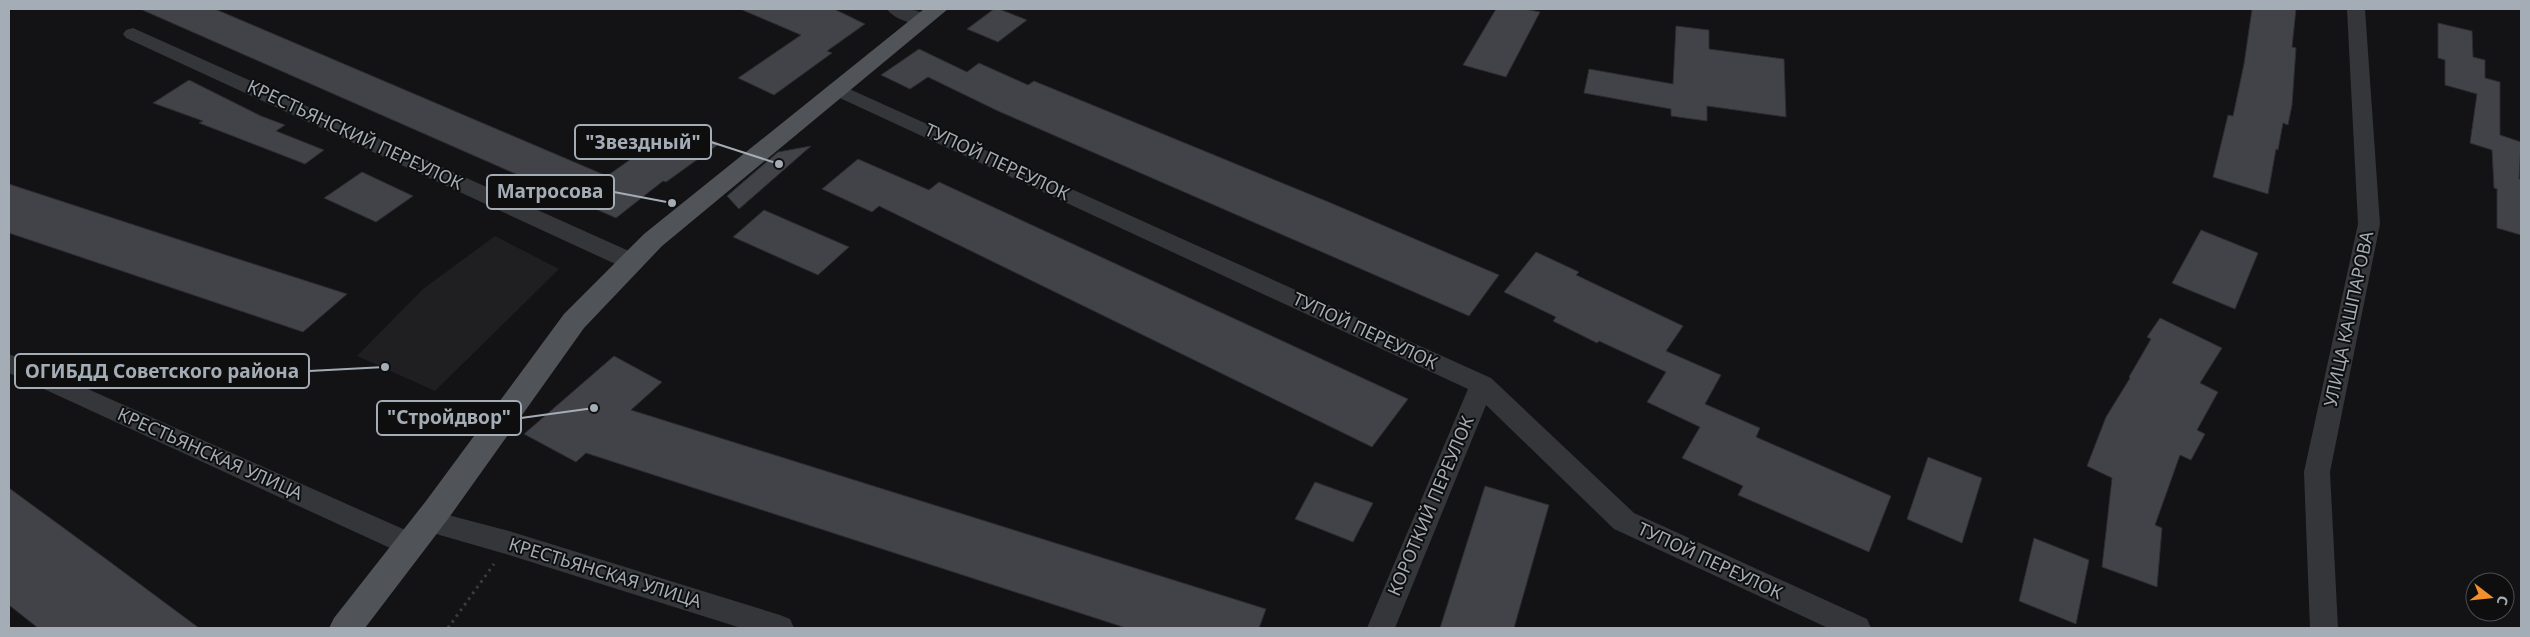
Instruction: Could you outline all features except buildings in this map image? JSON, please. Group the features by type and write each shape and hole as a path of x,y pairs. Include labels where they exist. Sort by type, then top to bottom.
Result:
{"main road":[{"path":"346,628 429,521 574,321 653,240 930,14"}],"street":[{"path":"896,9 930,14"},
{"name":"УЛИЦА КАШПАРОВА","path":"2324,628 2317,472 2369,224 2356,9"},
{"name":"КРЕСТЬЯНСКИЙ ПЕРЕУЛОК","path":"133,34 632,262"},
{"name":"ТУПОЙ ПЕРЕУЛОК","path":"836,89 1482,385 1624,521 1857,628"},
{"name":"КРЕСТЬЯНСКАЯ УЛИЦА","path":"9,363 411,545"},
{"name":"КОРОТКИЙ ПЕРЕУЛОК","path":"1380,628 1482,385"},
{"name":"КРЕСТЬЯНСКАЯ УЛИЦА","path":"429,521 509,543 780,628"}],"path":[{"path":"448,628 509,543"}],"shaded area":[{"path":"495,236 559,269 435,391 357,356 423,289"}],"place":[{"name":"\"Звездный\"","path":"779,164"},
{"name":"Матросова","path":"672,203"},
{"name":"ОГИБДД Советского района","path":"385,367"},
{"name":"\"Стройдвор\"","path":"594,408"}]}
